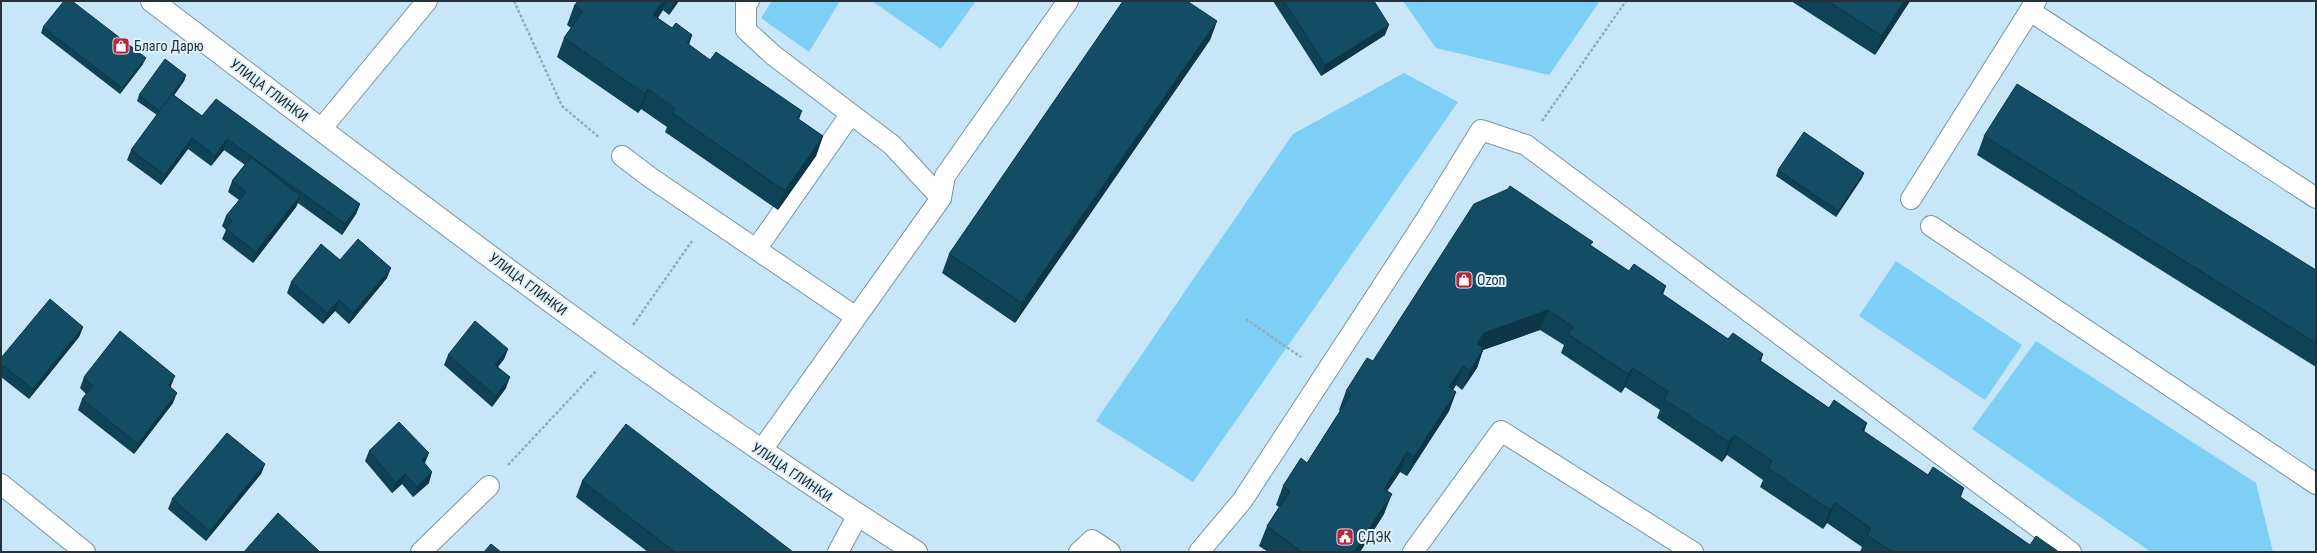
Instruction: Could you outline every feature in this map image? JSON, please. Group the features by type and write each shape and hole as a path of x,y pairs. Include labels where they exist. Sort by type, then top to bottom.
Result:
{"street":[{"name":"УЛИЦА ГЛИНКИ","path":"152,1 615,349 761,451 916,552"}],"lane":[{"path":"321,129 427,1"},
{"path":"748,1 746,4 746,30 773,55 892,145 941,198"},
{"path":"761,451 941,198 945,176 1068,1"},
{"path":"1911,199 2033,6 2316,198"},
{"path":"757,248 850,114"},
{"path":"1199,552 1242,501 1423,224 1481,130 1526,145 2071,552"},
{"path":"622,156 651,178 757,248 856,317"},
{"path":"1931,226 2316,484"},
{"path":"1413,552 1501,431 1693,552"},
{"path":"1,484 85,552"},
{"path":"421,552 488,486"},
{"path":"838,552 858,515"},
{"path":"1079,552 1092,540 1110,552"}],"path":[{"path":"514,1 562,106 622,156"},
{"path":"1526,145 1626,1"},
{"path":"615,349 710,217"},
{"path":"1246,319 1284,346 1326,371"},
{"path":"488,486 595,371"}],"shaded area":[{"path":"772,1 840,1 809,52 761,18"},
{"path":"872,1 976,1 941,49"},
{"path":"1403,1 1600,1 1549,75 1436,48"},
{"path":"1404,73 1458,102 1193,482 1096,421 1293,134"},
{"path":"1896,261 2022,345 1985,400 1859,316"},
{"path":"2036,341 2256,483 2273,552 2151,552 1972,429"}],"building":[{"path":"64,1 72,1 146,58 122,88 43,27"},
{"path":"578,1 663,1 653,15 672,28 676,23 692,35 687,43 710,60 716,52 802,111 797,118 823,136 785,191 672,113 675,109 648,89 645,94 564,38 583,11 574,6"},
{"path":"1123,1 1187,1 1217,21 1022,303 949,254"},
{"path":"1284,1 1374,1 1389,25 1325,65"},
{"path":"1828,1 1904,1 1882,36"},
{"path":"165,59 186,75 160,111 139,95"},
{"path":"2017,84 2316,270 2316,343 1984,136"},
{"path":"172,94 202,116 216,99 360,204 345,224 227,139 215,156 192,138 165,175 131,150"},
{"path":"1804,132 1864,173 1838,211 1778,170"},
{"path":"251,157 300,196 256,252 226,229 232,221 226,216 246,192 232,181"},
{"path":"1510,186 1593,242 1590,245 1629,271 1634,264 1666,286 1661,293 1728,339 1733,333 1763,354 1759,360 1829,408 1834,400 1867,423 1862,430 1928,475 1933,467 1964,488 1959,496 2030,545 2036,536 2059,552 1893,552 1867,535 1871,528 1835,503 1830,510 1768,468 1772,461 1734,435 1729,442 1664,399 1669,392 1633,368 1628,374 1568,334 1573,327 1548,310 1484,333 1477,344 1484,348 1470,371 1463,366 1449,387 1456,392 1414,457 1407,452 1384,489 1392,494 1354,552 1302,552 1267,526 1290,491 1283,486 1301,458 1307,463 1351,394 1346,391 1367,358 1373,361 1474,204 1508,189"},
{"path":"358,239 391,268 353,313 339,300 327,313 291,282 321,244 340,260"},
{"path":"50,299 83,327 33,389 1,364 1,358"},
{"path":"475,321 508,349 495,365 510,377 496,396 448,355"},
{"path":"120,331 175,376 168,385 177,393 138,444 82,399 93,386 84,377"},
{"path":"399,422 429,453 422,460 432,472 417,487 405,474 396,483 369,451"},
{"path":"626,424 793,552 675,552 582,481"},
{"path":"227,433 265,464 210,531 172,499"},
{"path":"278,513 320,552 244,552"},
{"path":"491,544 501,552 484,552"}],"place":[{"name":"Благо Дарю","path":"121,46"},
{"name":"Ozon","path":"1464,280"},
{"name":"СДЭК","path":"1345,537"}]}
